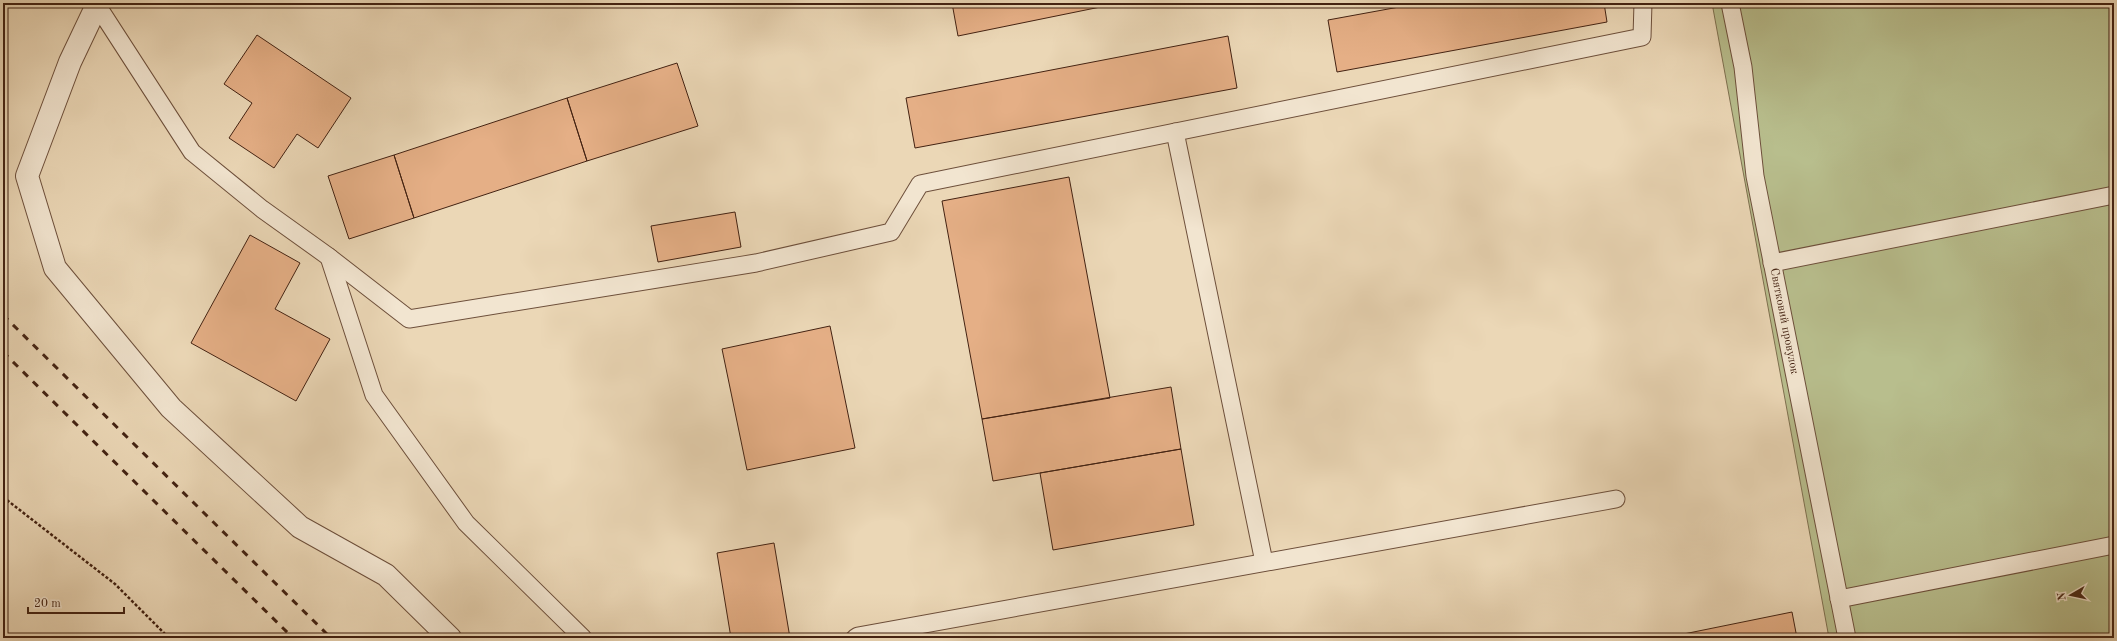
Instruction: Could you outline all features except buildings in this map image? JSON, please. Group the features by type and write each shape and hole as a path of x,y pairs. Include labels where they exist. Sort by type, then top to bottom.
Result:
{"street":[{"path":"97,4 70,62 27,176 55,268 171,408 300,527 386,575 450,638"}],"lane":[{"path":"97,4 192,152 262,208 329,257 409,319 756,263 891,232 920,184 1642,37 1643,3"},
{"name":"Святковий провулок","path":"1730,3 1743,67 1755,176 1847,638"},
{"path":"1175,132 1264,562"},
{"path":"1772,263 2114,196"},
{"path":"329,257 374,395 466,522 583,638"},
{"path":"855,638 858,636 1616,499"},
{"path":"1839,598 2114,545"}],"path":[{"path":"3,497 115,584 169,638"}],"green space":[{"path":"1712,3 2114,3 2114,638 1829,638"}],"railway":[{"path":"3,315 331,638"},
{"path":"3,352 293,638"}]}
